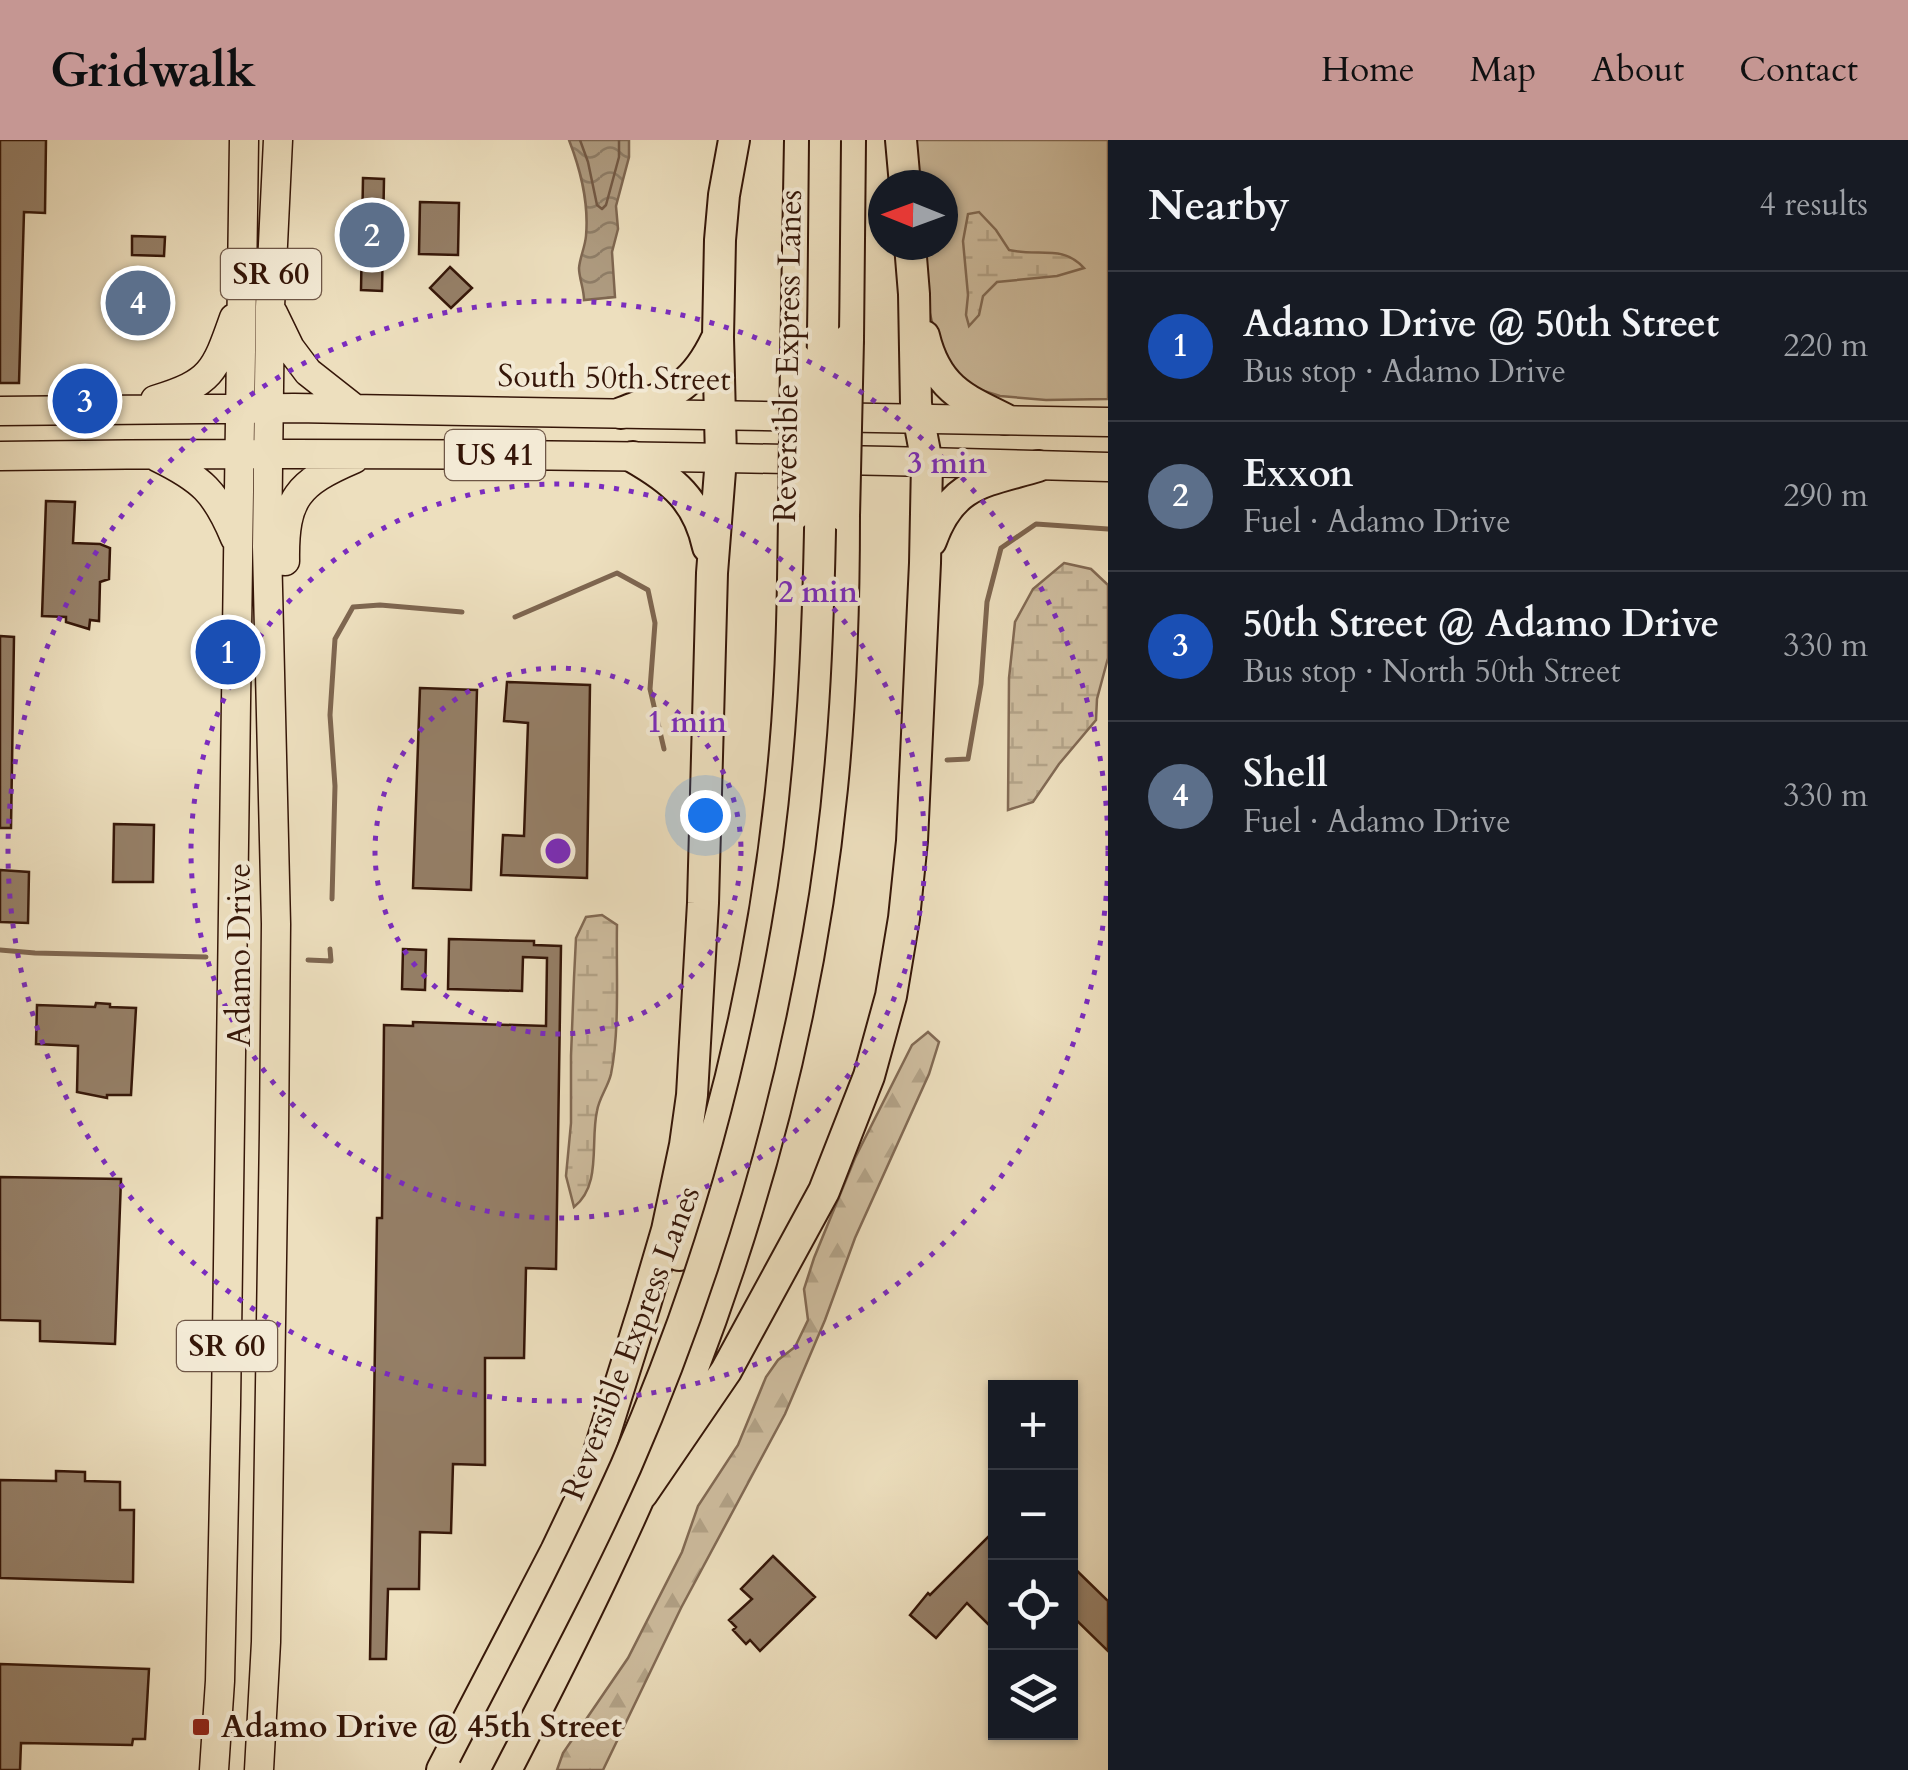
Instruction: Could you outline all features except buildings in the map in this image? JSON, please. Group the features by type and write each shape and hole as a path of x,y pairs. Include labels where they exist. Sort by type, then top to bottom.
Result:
{"highway":[{"path":"590,1480 667,1230 692,1095 705,848 712,573 721,458 721,229 734,140"},
{"path":"442,1770 590,1480 642,1359 687,1232 748,998 774,850 785,752 791,648 800,140"},
{"name":"Reversible Express Lanes","path":"474,1770 593,1538 662,1380 719,1218 760,1065 791,906 815,696 826,140"},
{"path":"506,1770 590,1607 642,1494 692,1370 763,1155 796,1018 820,884 842,656 850,140"},
{"path":"901,140 904,170"},
{"path":"642,1494 726,1371 793,1251 840,1156 869,1076 891,996 909,880 926,563 927,463 918,418 911,260"},
{"path":"914,294 930,362 936,371 956,392 1005,419"},
{"path":"621,413 672,392 690,380 718,337"},
{"path":"633,457 667,479 694,506 704,528 712,573"},
{"path":"926,563 934,531 952,500 983,481 1038,466"}],"main road":[{"name":"Adamo Drive","path":"214,1770 220,1681 226,1405 244,140"},
{"name":"Adamo Drive","path":"258,1770 266,1642 276,924 268,668 268,452 278,140"},
{"path":"126,409 183,392 205,378 222,350 241,298"},
{"path":"270,307 290,348 308,372 354,409"},
{"name":"South 50th Street","path":"240,407 1108,422"},
{"name":"US 41","path":"0,410 240,407"},
{"name":"US 41","path":"0,456 268,452 1108,467"},
{"path":"152,454 187,472 212,492 238,546"},
{"path":"274,830 289,795 284,547 287,522 301,488 323,472 367,454"},
{"path":"233,922 276,924"}],"green space":[{"path":"909,140 1108,140 1108,399 1000,396 968,386 940,353 918,267 918,260 958,260 958,170 911,170"},
{"path":"979,212 1009,250 1059,254 1084,268 1057,276 997,282 983,296 979,315 969,326 963,241 968,214"},
{"path":"1064,563 1091,569 1108,585 1108,658 1097,699 1096,720 1033,802 1008,810 1009,678 1015,622 1033,589"},
{"path":"602,915 617,925 616,1038 611,1074 597,1111 592,1175 583,1198 574,1207 566,1176 576,938 586,917"},
{"path":"928,1032 939,1042 929,1074 855,1238 785,1414 681,1608 603,1770 557,1770 563,1753 628,1658 682,1552 698,1506 738,1445 766,1377 778,1360 795,1347 808,1320 804,1289 855,1158 912,1045"}],"water":[{"path":"569,140 629,140 629,157 616,206 618,229 612,252 615,297 584,300 579,268 586,236 585,199"}],"waterway":[{"path":"947,760 968,759 981,684 987,602 1001,548 1036,524 1108,529"},
{"path":"515,617 617,573 648,590 655,623 650,689 664,749"},
{"path":"332,899 335,786 330,715 335,639 353,607 380,605 462,612"},
{"path":"308,960 331,961 330,949"},
{"path":"0,950 206,957"}],"place":[{"name":"Exxon","path":"372,235"},
{"name":"Shell","path":"138,303"},
{"name":"50th Street @ Adamo Drive","path":"85,401"},
{"name":"Adamo Drive @ 50th Street","path":"228,652"},
{"name":"Adamo Drive @ 45th Street","path":"201,1727"}]}
